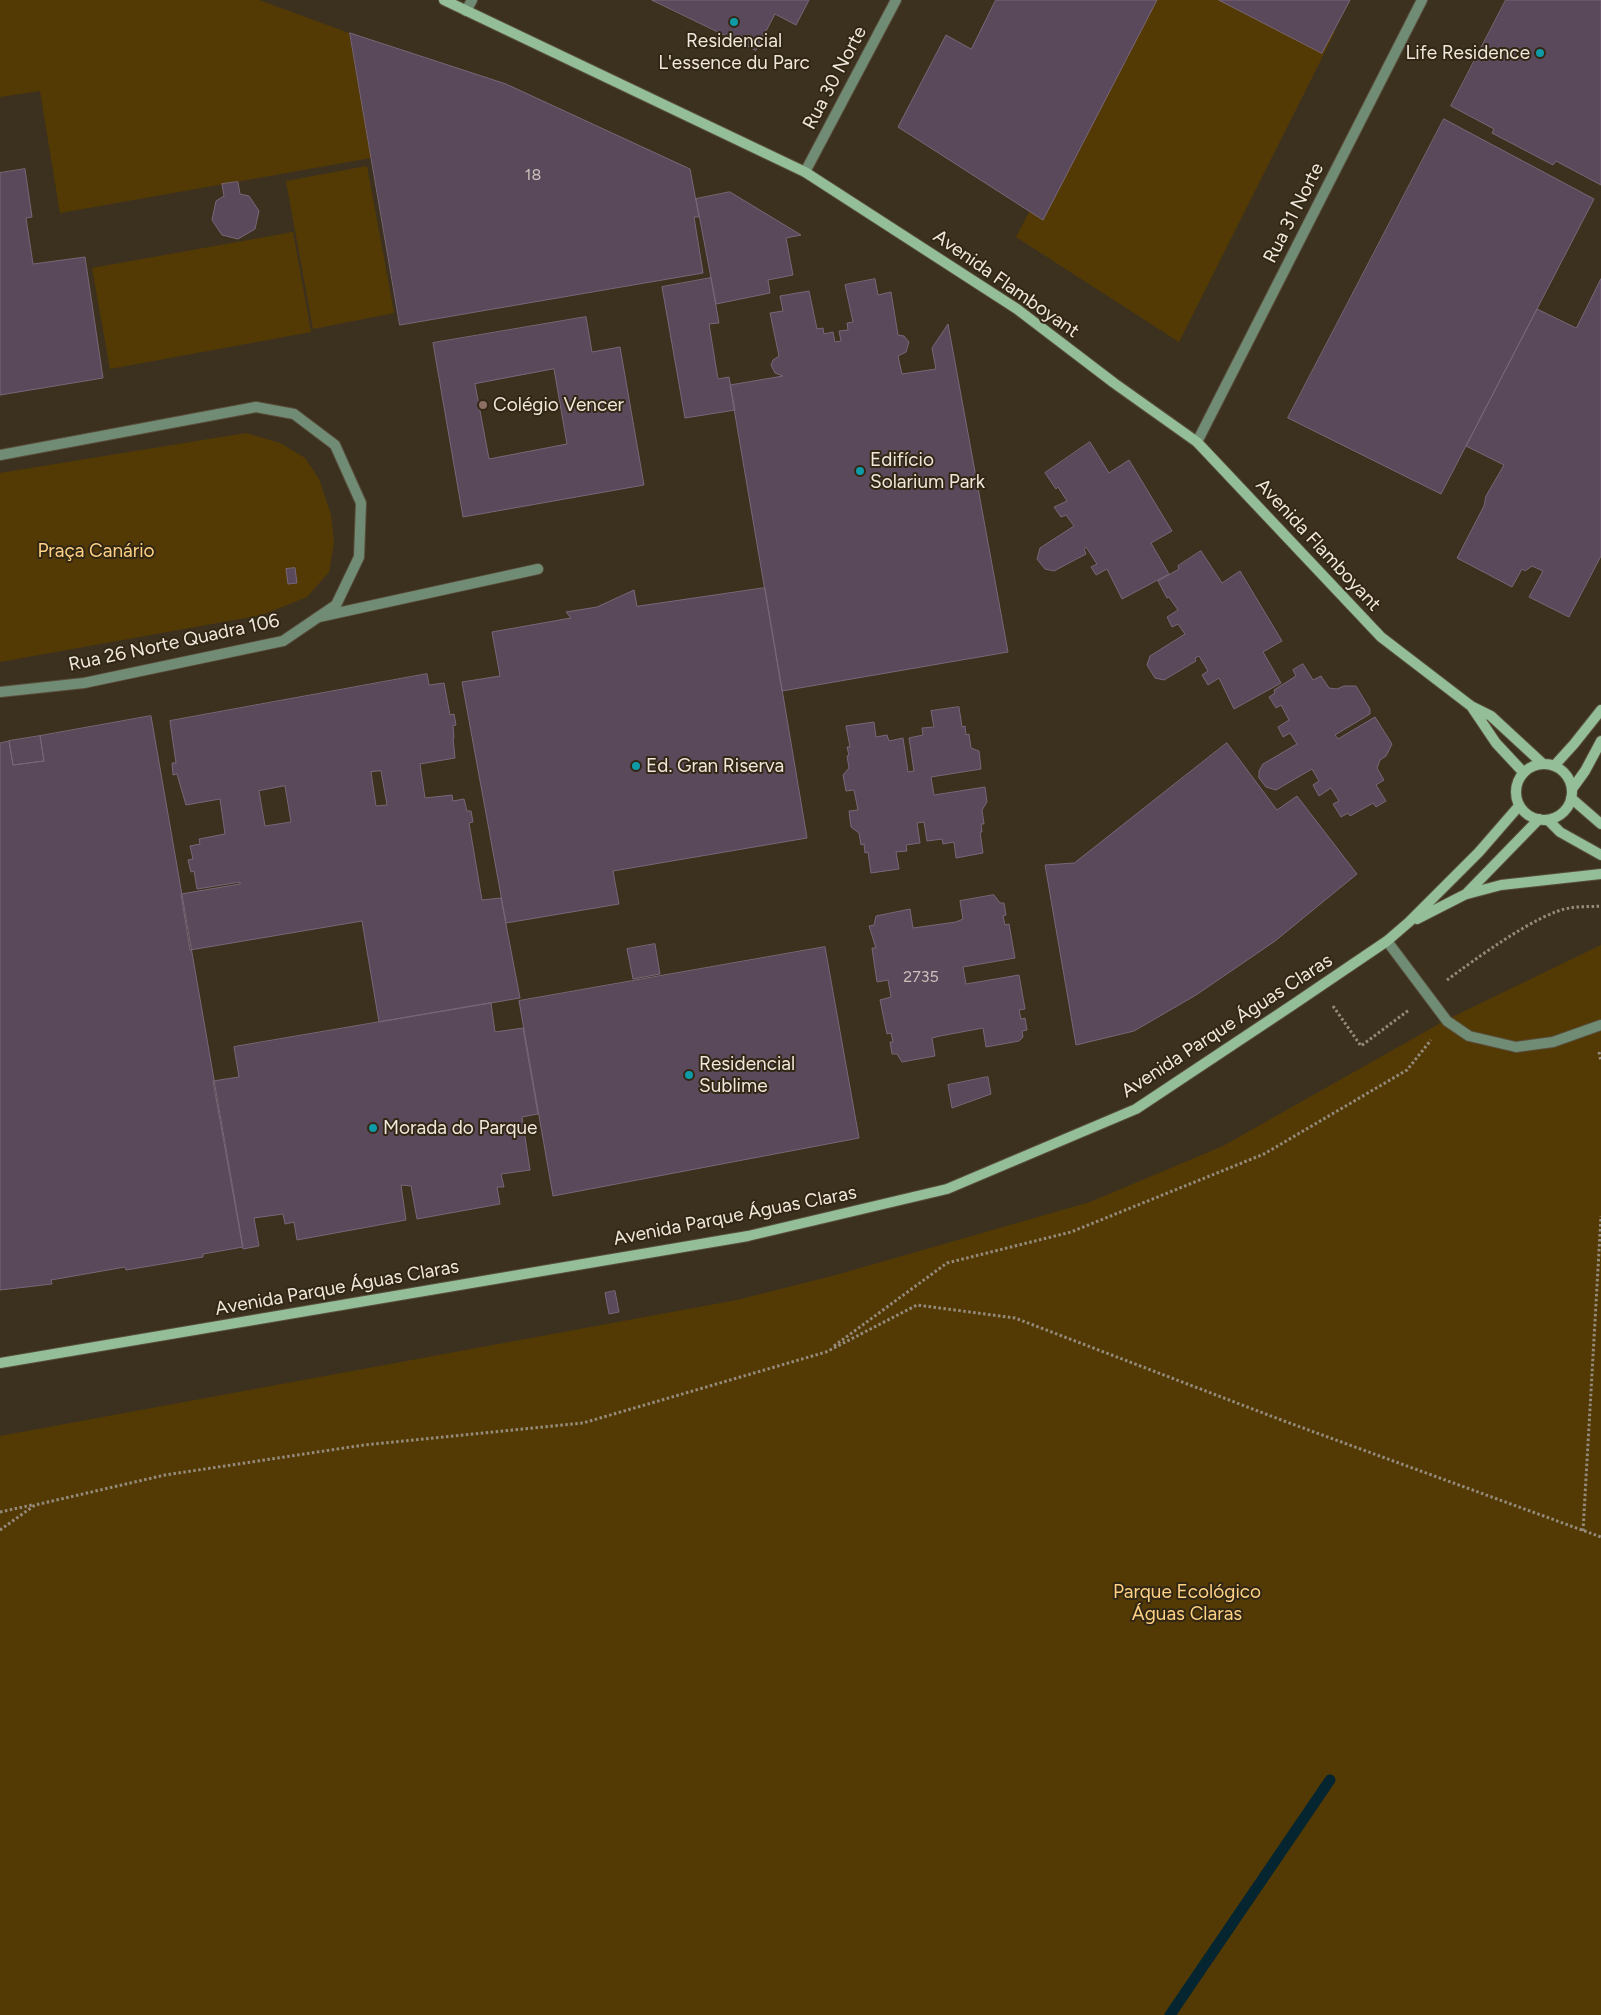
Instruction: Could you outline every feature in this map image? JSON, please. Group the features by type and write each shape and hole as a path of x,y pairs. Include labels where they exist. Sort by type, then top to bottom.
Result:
{"street":[{"name":"Avenida Flamboyant","path":"444,0 805,172 1017,309 1114,384 1197,442 1381,637 1471,706 1497,721 1543,764"},
{"path":"466,11 472,0"},
{"name":"Rua 30 Norte","path":"805,172 896,0"},
{"name":"Rua 31 Norte","path":"1197,442 1422,0"},
{"name":"Rua 26 Norte Quadra 106","path":"0,455 256,407 294,414 335,445 361,503 359,557 336,605 283,641 84,683 0,692"},
{"path":"319,617 538,569"},
{"name":"Avenida Flamboyant","path":"1471,706 1496,743 1523,772"},
{"path":"1554,766 1601,710"},
{"path":"1544,820 1558,816 1567,808 1571,793 1601,741"},
{"path":"1601,824 1571,793 1566,775 1554,766 1543,764 1532,766 1523,772 1516,788 1519,806 1528,815 1544,820 1560,832 1601,855"},
{"name":"Avenida Parque Águas Claras","path":"0,1363 748,1236 947,1189 1136,1109 1319,988 1386,941 1409,922 1479,852 1519,806"},
{"name":"Avenida Parque Águas Claras","path":"1409,922 1466,894 1544,820"},
{"path":"1466,894 1501,885 1601,874"},
{"path":"1386,941 1447,1021 1469,1036 1516,1047 1553,1042 1601,1025"}],"path":[{"path":"1319,988 1362,1046 1476,958 1538,921 1569,908 1601,906"},
{"path":"826,1352 947,1263 1071,1232 1264,1154 1407,1070 1447,1021"},
{"path":"1583,1531 1601,1216"},
{"path":"0,1512 165,1475 364,1445 583,1423 826,1352 917,1305 1015,1318 1284,1421 1601,1537"},
{"path":"0,1530 35,1505"}],"green space":[{"path":"0,0 259,0 349,33 371,158 60,213 40,91 0,97"},
{"path":"1140,0 1275,0 1335,32 1179,342 1016,237"},
{"path":"367,166 394,313 313,329 286,181"},
{"path":"293,232 311,332 110,369 92,268"},
{"name":"Praça Canário","path":"246,433 280,443 305,458 319,479 331,515 334,543 329,572 307,597 262,615 0,662 0,473"},
{"name":"Parque Ecológico Águas Claras","path":"1601,945 1601,2015 0,2015 0,1436 737,1300 836,1275 1090,1202 1223,1146 1446,1020"}],"building":[{"name":"Residencial L'essence du Parc","path":"652,0 809,0 796,25 775,14 756,50"},
{"path":"996,0 1157,0 1043,220 898,127 946,35 971,49"},
{"path":"1219,0 1350,0 1322,53"},
{"name":"Life Residence","path":"1506,0 1601,0 1601,185 1556,161 1553,165 1492,133 1494,129 1451,106"},
{"path":"350,33 506,84 690,169 699,217 694,217 703,273 400,325"},
{"path":"1444,119 1594,199 1441,494 1288,418"},
{"path":"25,169 32,217 26,218 33,264 85,257 103,378 0,395 0,173"},
{"path":"238,182 240,194 249,196 259,211 255,229 238,239 222,235 212,220 216,201 224,196 222,184"},
{"path":"730,192 801,235 786,238 793,275 768,280 770,293 716,304 696,199"},
{"path":"711,278 719,323 709,324 718,379 729,377 735,410 685,418 662,287"},
{"name":"Edifício Solarium Park","path":"875,279 878,295 891,292 898,335 904,336 909,342 906,352 898,356 902,374 936,369 932,348 948,324 1008,652 782,691 730,385 783,376 775,373 771,365 773,360 779,356 770,313 783,311 780,296 809,291 817,329 823,328 824,334 833,332 835,342 841,341 839,331 848,330 847,323 853,322 845,285"},
{"path":"1601,279 1601,556 1569,617 1529,597 1543,571 1532,566 1525,571 1522,569 1512,587 1457,558 1484,506 1486,496 1504,465 1466,446 1537,309 1576,328"},
{"path":"586,317 592,352 620,347 644,485 463,517 433,343","holes":["554,369 567,444 489,459 475,384"]},
{"path":"1090,442 1109,473 1129,460 1172,531 1151,543 1169,574 1122,599 1107,569 1096,575 1091,567 1097,564 1086,547 1084,549 1086,554 1054,571 1045,569 1037,559 1040,548 1074,526 1066,515 1061,517 1054,507 1067,501 1058,487 1056,489 1045,473"},
{"path":"1201,551 1222,583 1240,571 1282,641 1263,652 1281,683 1234,709 1219,678 1208,685 1202,675 1208,671 1199,656 1195,658 1196,661 1164,680 1155,678 1147,665 1150,656 1185,634 1178,624 1172,627 1167,617 1178,610 1169,597 1167,598 1158,581 1179,569 1178,566"},
{"path":"295,568 297,583 288,584 286,569"},
{"name":"Ed. Gran Riserva","path":"765,588 807,838 613,871 619,904 506,923 462,682 500,676 492,632 571,618 566,612 597,607 634,590 637,606"},
{"path":"1303,664 1313,680 1321,676 1329,688 1337,689 1344,686 1356,686 1370,709 1370,714 1335,735 1338,739 1375,717 1392,744 1386,756 1380,760 1377,768 1384,780 1376,785 1386,801 1376,807 1373,803 1350,816 1348,813 1341,817 1333,804 1339,801 1331,788 1319,796 1313,785 1319,781 1312,769 1276,790 1266,787 1259,778 1259,771 1263,764 1297,744 1290,733 1283,737 1278,727 1289,720 1281,705 1276,708 1269,697 1275,693 1274,690 1296,676 1293,670"},
{"path":"427,674 429,685 444,683 450,715 454,714 456,725 453,726 455,758 420,764 425,798 452,795 453,801 464,799 467,811 471,811 473,822 469,823 482,900 501,898 520,998 379,1022 362,921 190,950 181,894 240,884 240,882 197,889 194,871 191,872 188,860 193,859 190,846 200,844 199,839 225,834 220,799 186,805 177,774 173,775 172,763 176,763 170,721","holes":["381,771 387,805 376,806 371,772","285,786 291,822 265,826 259,791"]},
{"path":"959,707 962,727 965,726 966,735 969,734 971,748 979,751 981,769 931,777 934,795 985,787 987,802 982,810 984,824 981,824 982,832 980,832 983,853 956,858 954,842 943,844 942,839 927,841 924,822 917,823 920,843 906,845 907,851 896,852 899,869 871,873 868,852 865,853 864,844 861,845 859,833 851,827 849,811 858,810 854,790 846,791 843,775 849,768 847,747 850,747 846,726 874,722 876,737 887,735 889,741 903,738 908,772 914,771 909,738 923,735 922,728 934,727 931,711"},
{"path":"151,716 243,1247 203,1254 203,1257 126,1270 125,1267 51,1280 52,1284 0,1290 0,743 9,741 13,765 44,761 40,736"},
{"path":"40,736 44,761 13,765 9,741"},
{"path":"1227,743 1277,810 1297,796 1357,874 1275,941 1196,995 1134,1031 1076,1045 1045,865 1074,863"},
{"path":"994,895 1000,903 1004,903 1006,915 1003,916 1005,925 1009,924 1015,958 963,967 966,984 1019,975 1025,1009 1019,1010 1021,1019 1025,1018 1027,1030 1022,1031 1023,1037 1019,1041 986,1047 983,1028 932,1038 935,1056 902,1062 897,1054 892,1054 890,1042 893,1042 891,1033 887,1034 880,1000 891,997 888,980 877,982 872,948 876,948 869,926 874,925 876,916 910,909 913,928 956,922 963,919 960,901"},
{"path":"655,944 660,974 633,979 627,949"},
{"name":"Residencial Sublime","path":"825,947 859,1138 553,1196 519,1001"},
{"name":"Morada do Parque","path":"491,1003 495,1032 523,1028 538,1114 522,1117 530,1170 501,1174 504,1187 497,1187 500,1204 417,1219 411,1186 401,1185 406,1220 297,1240 294,1222 285,1224 283,1214 254,1218 259,1246 243,1249 213,1081 239,1077 234,1047"},
{"path":"988,1077 991,1094 952,1108 948,1085"},
{"path":"615,1291 619,1312 609,1314 605,1293"}],"waterway":[{"path":"1170,2015 1330,1780"}],"place":[{"name":"Residencial L'essence du Parc","path":"734,22"},
{"name":"Life Residence","path":"1540,53"},
{"name":"Colégio Vencer","path":"483,405"},
{"name":"Edifício Solarium Park","path":"860,471"},
{"name":"Ed. Gran Riserva","path":"636,766"},
{"name":"Residencial Sublime","path":"689,1075"},
{"name":"Morada do Parque","path":"373,1128"}]}
